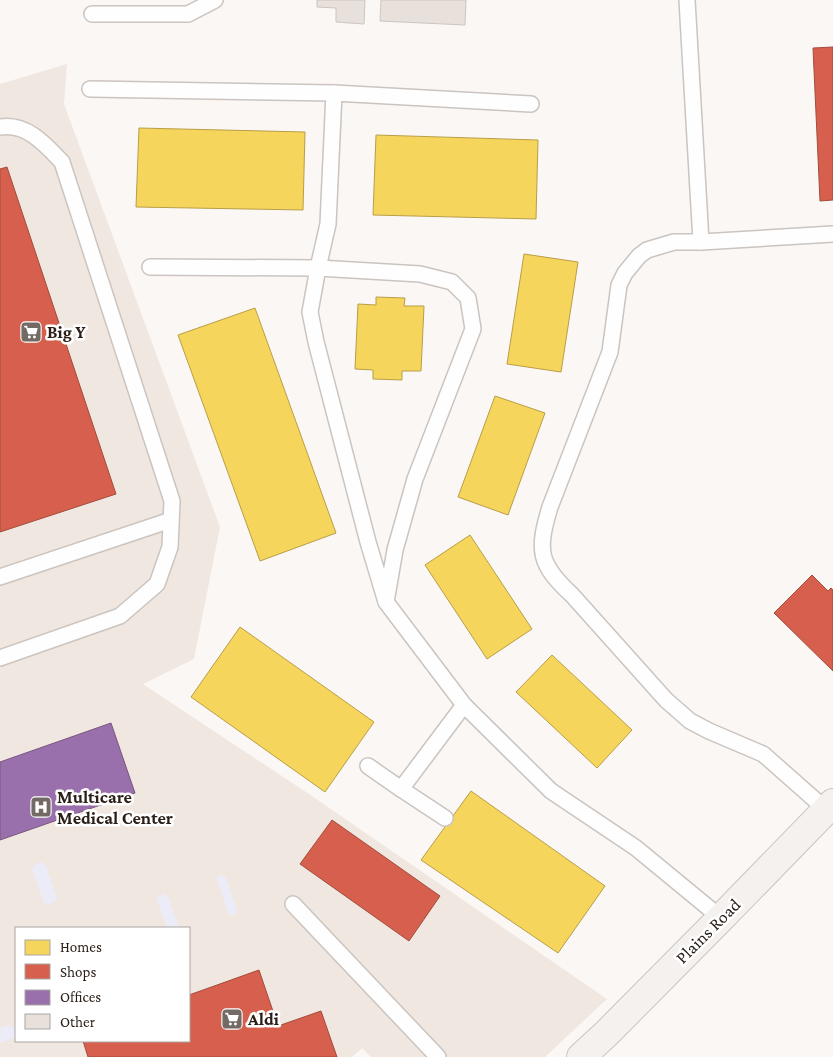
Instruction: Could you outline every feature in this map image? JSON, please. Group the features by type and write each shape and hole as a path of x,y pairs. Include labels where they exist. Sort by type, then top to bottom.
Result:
{"main road":[{"name":"Plains Road","path":"581,1057 831,809"}],"lane":[{"path":"92,14 188,14 215,0"},
{"path":"687,0 701,242"},
{"path":"90,89 334,94 531,104"},
{"path":"334,94 328,224 310,312 316,342 368,542 386,602 464,705 551,791 636,848 721,918"},
{"path":"0,127 21,128 44,142 62,162 172,501 170,547 156,584 120,616 0,658"},
{"path":"831,809 763,754 690,721 666,700 559,583 548,570 542,554 543,532 550,507 610,352 616,296 625,273 647,250 674,242 833,234"},
{"path":"150,267 318,268 420,274 452,282 468,298 473,330 415,479 395,550 386,602"},
{"path":"0,577 171,520"},
{"path":"401,788 464,705"},
{"path":"368,766 445,818"},
{"path":"292,904 438,1057"}],"shaded area":[{"path":"67,64 64,104 220,527 194,659 143,684 309,794 607,999 545,1057 371,1057 362,1048 352,1057 0,1057 0,84"},
{"path":"41,862 45,864 57,898 55,902 48,904 44,903 32,869 33,866"},
{"path":"222,875 226,878 237,910 235,914 230,915 228,913 217,879 218,876"},
{"path":"164,894 168,897 179,927 167,927 157,900 158,897"},
{"path":"9,1025 15,1029 15,1037 0,1043 0,1028"}],"building: Homes":[{"path":"139,128 305,132 303,210 136,207"},
{"path":"376,135 538,140 536,219 373,215"},
{"path":"524,254 578,262 561,372 507,364"},
{"path":"376,297 405,298 404,306 424,306 421,371 402,371 402,380 373,379 373,370 355,369 358,304 376,305"},
{"path":"255,308 336,533 260,561 178,335"},
{"path":"495,396 545,413 508,515 458,497"},
{"path":"470,535 532,629 487,659 425,565"},
{"path":"240,627 374,722 325,792 191,697"},
{"path":"552,655 632,730 597,768 516,692"},
{"path":"471,791 605,886 558,953 421,860"}],"building: Shops":[{"path":"833,47 833,200 820,201 813,48"},
{"name":"Big Y","path":"7,167 116,494 0,532 0,169"},
{"path":"812,575 828,591 831,588 833,590 833,671 774,613"},
{"path":"332,820 440,896 409,941 300,864"},
{"name":"Aldi","path":"259,970 278,1026 321,1011 337,1057 88,1057 83,1042 190,1042 190,995"}],"building: Offices":[{"path":"111,723 135,793 0,840 0,762"}],"building: Other":[{"path":"317,0 365,0 364,24 336,22 336,8 317,7"},
{"path":"381,0 466,0 465,25 380,21"}],"place":[{"name":"Big Y","path":"31,332"},
{"name":"Multicare Medical Center","path":"41,807"},
{"name":"Aldi","path":"232,1019"}]}
